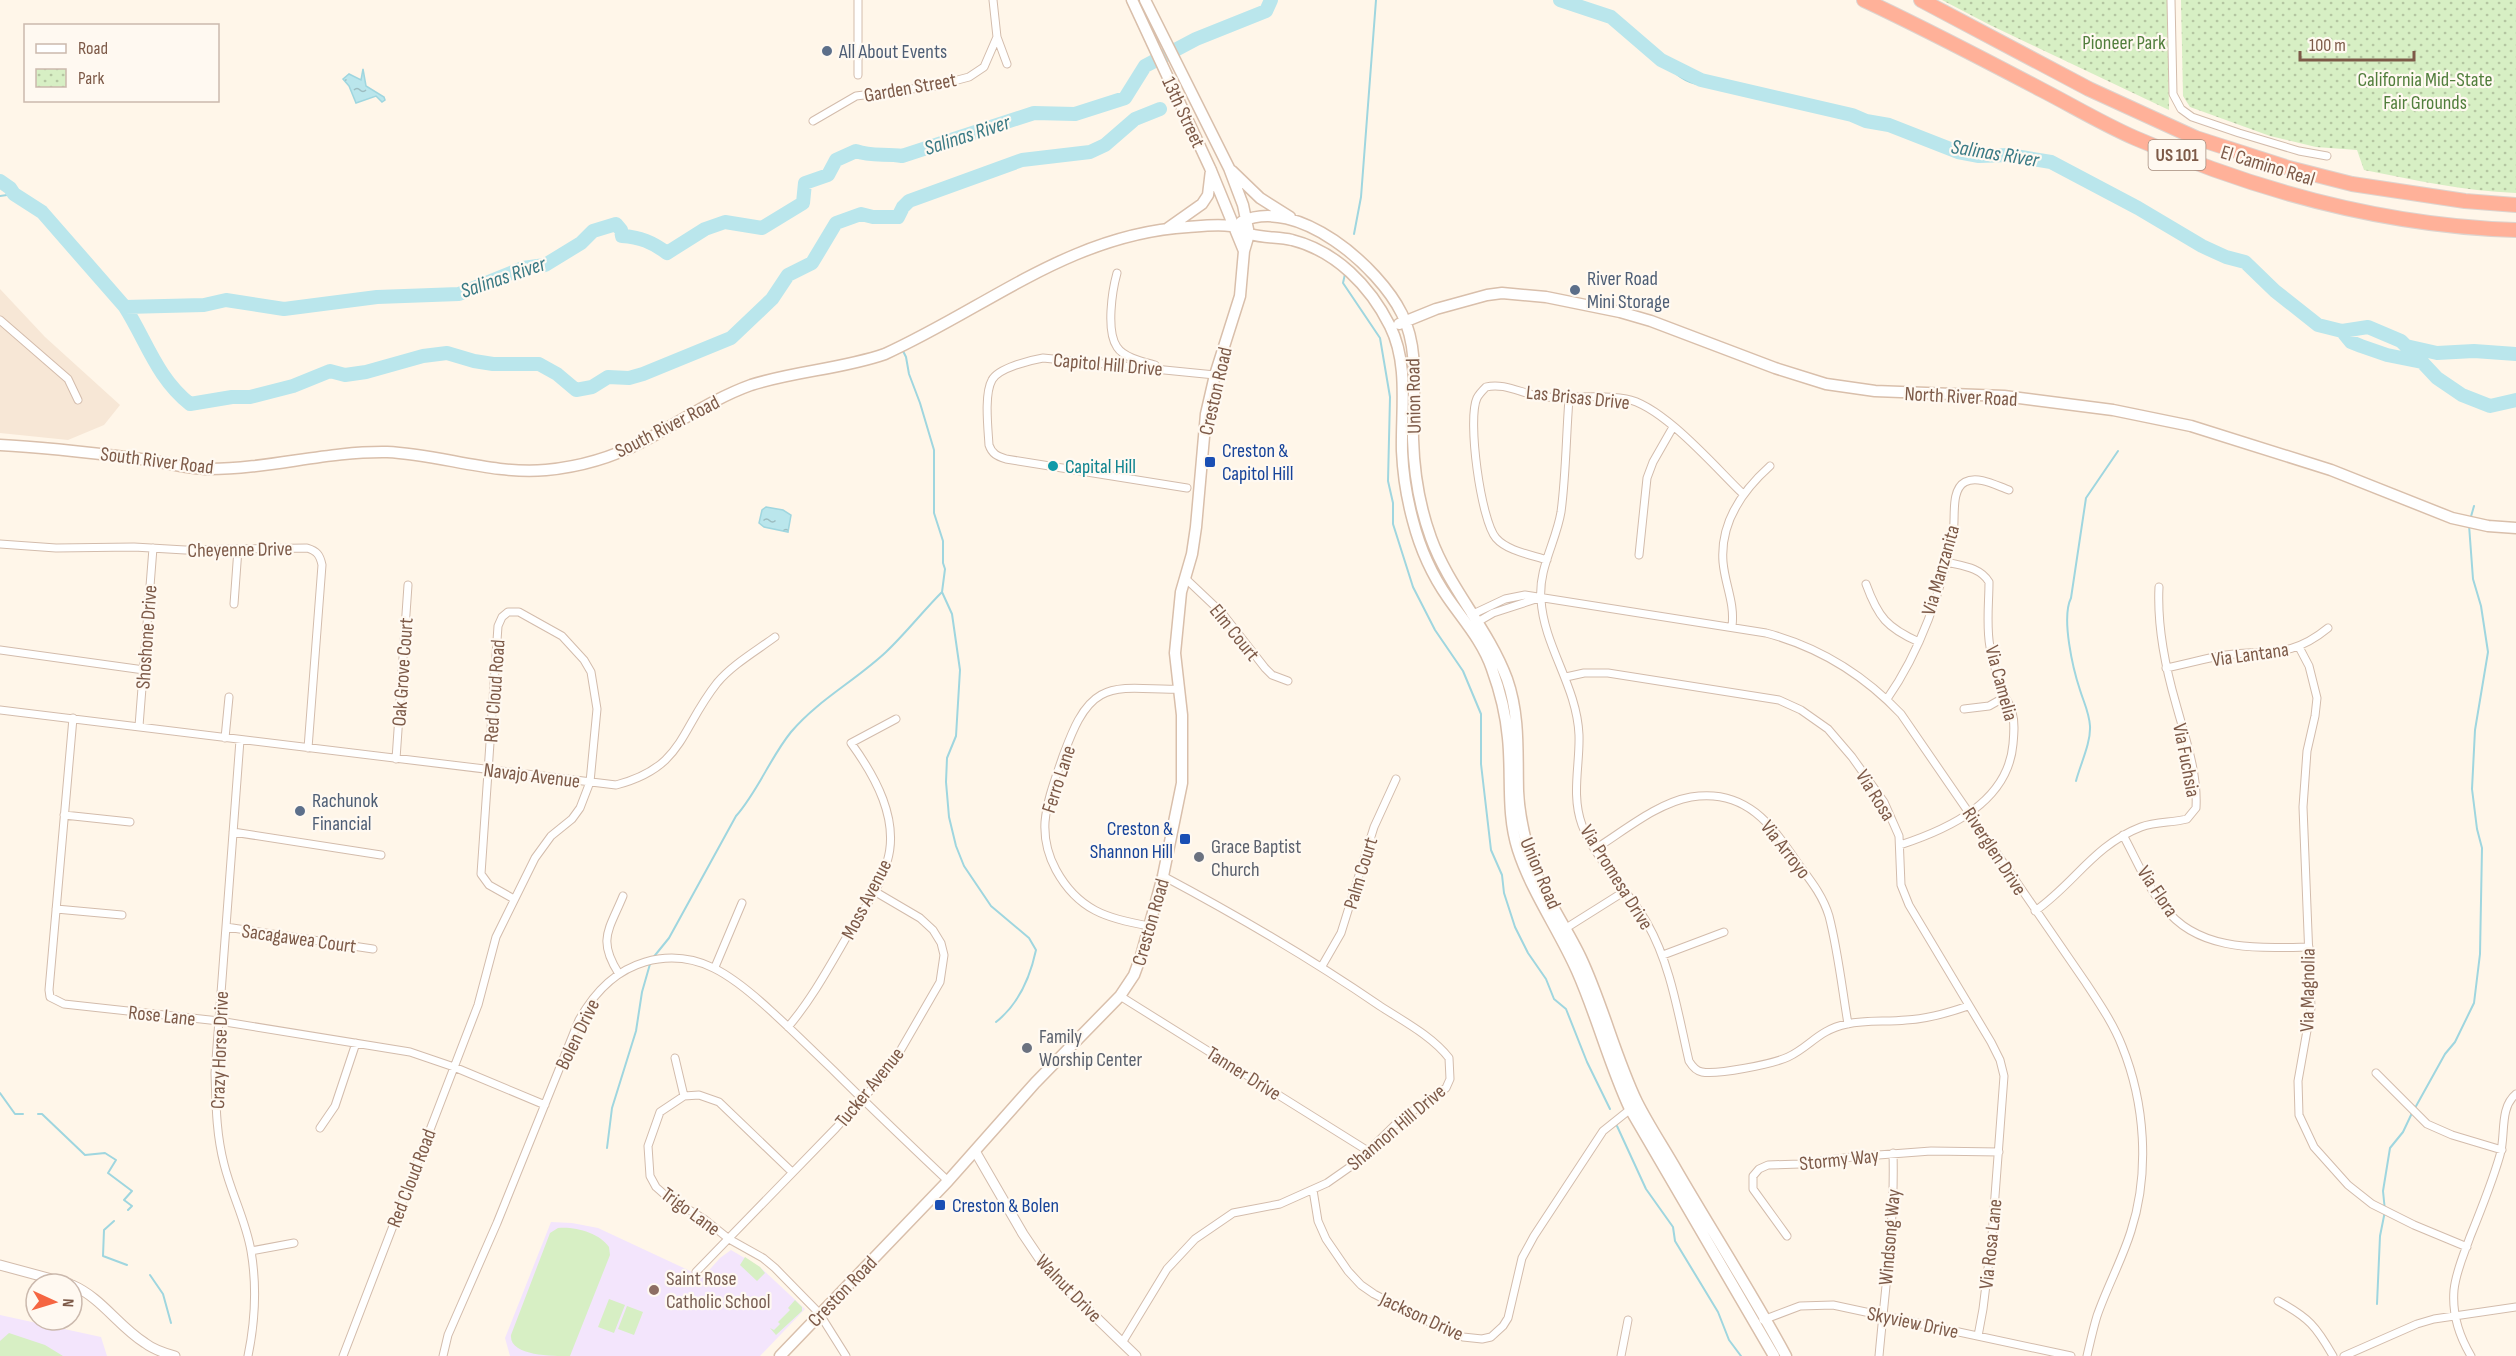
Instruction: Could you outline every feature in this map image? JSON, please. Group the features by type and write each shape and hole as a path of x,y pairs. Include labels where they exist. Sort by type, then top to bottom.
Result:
{"highway":[{"name":"El Camino Real","path":"1864,0 1920,26 2126,134 2210,168 2272,189 2344,207 2446,224 2516,230"},
{"name":"El Camino Real","path":"1921,0 2089,88 2196,138 2289,168 2352,184 2465,201 2516,205"},
{"path":"1934,0 1953,9 1962,20"}],"main road":[{"name":"13th Street","path":"1148,1 1161,33 1228,165"},
{"name":"13th Street","path":"1132,2 1211,169 1227,207 1232,226"},
{"path":"1228,165 1260,198 1318,230 1362,262 1390,294 1406,322"},
{"name":"Creston Road","path":"780,1356 948,1181 1035,1083 1119,996 1134,975 1163,876 1182,783 1182,715 1175,639 1180,592 1192,554 1206,414 1215,375 1240,296 1244,251 1249,234 1228,165"},
{"path":"1167,228 1202,204 1208,195 1211,169"},
{"path":"1232,226 1253,217 1277,217 1304,223"},
{"path":"1232,226 1249,234 1295,241 1332,258 1363,285 1391,328"},
{"path":"1232,226 1244,251"},
{"name":"South River Road","path":"0,445 57,448 197,468 229,468 351,452 389,452 496,468 531,470 580,464 618,453 641,443 707,404 751,385 885,354 1079,251 1114,239 1167,228 1232,226"},
{"name":"North River Road","path":"1391,328 1436,309 1487,295 1502,293 1546,297 1620,312 1651,321 1765,364 1826,384 1875,391 2004,396 2113,410 2191,426 2331,470 2452,518 2488,526 2516,528"},
{"name":"Union Road","path":"1406,322 1414,361 1413,436 1417,488 1432,542 1471,620"},
{"name":"Union Road","path":"1391,328 1399,354 1402,454 1413,521 1433,573 1493,646 1508,681 1517,718 1518,793 1523,829 1532,863 1562,931 1602,1007 1634,1107 1718,1243 1761,1322 1774,1356"},
{"name":"Union Road","path":"1761,1322 1786,1356"}],"street":[{"path":"858,0 858,75"},
{"path":"993,0 997,37 1007,64"},
{"path":"2172,0 2173,94 2181,109 2192,117 2239,133 2298,151 2327,156"},
{"name":"Garden Street","path":"813,121 856,96 935,86 969,77 984,67 997,37"},
{"path":"1117,273 1112,290 1111,312 1113,335 1117,347 1126,355 1166,369"},
{"path":"0,320 68,379 78,400"},
{"name":"Capitol Hill Drive","path":"1187,488 1006,459 991,452 989,390 992,379 997,374 1043,357 1215,375"},
{"name":"Las Brisas Drive","path":"1547,560 1508,546 1494,536 1480,489 1476,458 1474,409 1481,392 1486,387 1494,385 1530,395 1569,399 1605,397 1628,399 1646,406 1673,427 1742,494"},
{"name":"Via Promesa Drive","path":"1569,399 1561,512 1542,579 1540,597 1547,631 1566,677 1575,708 1579,735 1576,795 1578,811 1587,836 1646,922 1663,955 1689,1061 1693,1067 1703,1072 1714,1073 1775,1062 1789,1057 1818,1035 1848,1024 1909,1020 1940,1015 1968,1006"},
{"path":"1639,555 1647,478 1653,462 1673,427"},
{"path":"1732,626 1734,612 1723,562 1724,544 1733,512 1742,494 1770,466"},
{"name":"Via Manzanita","path":"1887,699 1904,672 1918,642 1946,562 1955,522 1957,490 1963,482 1973,480 2009,490"},
{"name":"Cheyenne Drive","path":"0,544 56,548 185,550 307,548 315,551 321,557 322,565 308,748"},
{"name":"Shoshone Drive","path":"139,726 153,548"},
{"path":"234,604 238,549"},
{"name":"Via Camelia","path":"1900,845 1930,835 1970,813 1989,796 2007,771 2013,751 2012,711 1994,667 1989,643 1989,582 1978,570 1946,562"},
{"name":"Elm Court","path":"1185,578 1222,613 1265,668 1272,675 1288,681"},
{"path":"1866,584 1874,607 1885,622 1900,634 1918,642"},
{"name":"Oak Grove Court","path":"396,759 408,585"},
{"name":"Via Fuchsia","path":"2035,911 2058,893 2101,848 2123,835 2159,822 2187,819 2196,808 2187,742 2166,668 2158,611 2159,587"},
{"name":"Riverglen Drive","path":"1471,620 1540,597 1732,626 1783,638 1818,651 1858,676 1887,699 1901,714 2110,1020 2129,1067 2141,1119 2142,1161 2137,1209 2118,1267 2097,1316 2087,1356"},
{"name":"Red Cloud Road","path":"343,1356 478,1005 496,937 542,846 580,808 590,782 597,709 591,672 584,660 562,636 519,612 508,612 502,617 498,626 481,874 489,885 514,899"},
{"name":"Via Lantana","path":"2166,668 2226,655 2271,653 2299,647 2328,628"},
{"name":"Navajo Avenue","path":"0,710 616,785 637,780 654,771 676,751 716,684 726,673 776,638"},
{"name":"Via Magnolia","path":"2299,647 2309,666 2317,698 2307,751 2303,807 2311,1008 2298,1081 2299,1115 2314,1147 2331,1168 2372,1204 2414,1225 2467,1247"},
{"path":"0,650 144,670"},
{"name":"Via Rosa","path":"1566,677 1584,673 1608,673 1759,696 1779,700 1801,710 1827,729 1852,757 1884,802 1894,821 1900,845 1901,885 1909,905 2000,1060 2004,1076 1999,1152"},
{"name":"Ferro Lane","path":"1150,926 1106,916 1075,897 1066,887 1051,861 1045,835 1045,821 1049,795 1065,752 1091,702 1109,691 1178,689"},
{"path":"225,738 229,697"},
{"path":"1964,708 1989,706 2005,697"},
{"name":"Rose Lane","path":"72,718 50,997 57,1002 219,1021 410,1052 454,1067 545,1105"},
{"name":"Moss Avenue","path":"789,1027 804,1008 874,891 887,863 890,849 887,812 872,775 851,743 896,718"},
{"name":"Crazy Horse Drive","path":"240,740 219,1021 216,1116 224,1165 251,1251 255,1290 253,1333 248,1356"},
{"name":"Palm Court","path":"1322,966 1341,933 1374,827 1396,779"},
{"name":"Via Arroyo","path":"1595,849 1652,813 1684,799 1707,796 1724,798 1751,808 1776,831 1822,896 1829,916 1848,1024"},
{"path":"64,815 130,822"},
{"path":"233,832 381,855"},
{"name":"Via Flora","path":"2123,835 2164,907 2189,930 2215,942 2236,945 2309,947"},
{"name":"Shannon Hill Drive","path":"1122,1343 1167,1269 1195,1239 1233,1213 1280,1204 1313,1190 1357,1162 1401,1119 1446,1088 1450,1079 1449,1058 1432,1041 1322,966 1242,918 1163,876"},
{"name":"Tucker Avenue","path":"696,1272 892,1065 940,982 944,962 941,942 933,930 920,918 874,891"},
{"path":"1562,931 1625,891"},
{"path":"619,974 608,957 605,946 623,896"},
{"path":"715,967 742,903"},
{"path":"56,909 122,915"},
{"name":"Sacagawea Court","path":"226,927 373,949"},
{"path":"1663,955 1724,932"},
{"name":"Bolen Drive","path":"443,1356 452,1325 497,1223 579,1020 591,999 619,974 643,962 671,957 697,961 715,967 744,986 948,1181"},
{"name":"Tanner Drive","path":"1119,996 1368,1151"},
{"path":"320,1128 335,1106 356,1043"},
{"path":"675,1058 684,1096 699,1095 719,1102 792,1172"},
{"path":"2376,1073 2427,1124 2452,1135 2502,1150"},
{"path":"2471,1356 2454,1316 2454,1290 2458,1270 2502,1150 2508,1100 2516,1094"},
{"name":"Trigo Lane","path":"684,1096 660,1112 653,1127 648,1146 650,1176 656,1187 729,1239 763,1258 775,1268 819,1313 846,1356"},
{"name":"Jackson Drive","path":"1313,1190 1318,1221 1326,1239 1348,1271 1361,1285 1452,1333 1462,1337 1482,1339 1498,1332 1508,1318 1522,1258 1534,1236 1603,1131 1634,1107"},
{"name":"Walnut Drive","path":"975,1151 1042,1263 1064,1288 1136,1356"},
{"name":"Stormy Way","path":"1787,1236 1753,1188 1753,1176 1759,1169 1768,1165 1800,1164 1893,1153 1999,1152"},
{"name":"Via Rosa Lane","path":"1978,1336 1983,1309 1999,1152"},
{"name":"Windsong Way","path":"1879,1356 1894,1184 1893,1153"},
{"path":"251,1251 294,1243"},
{"path":"0,1265 26,1272"},
{"path":"84,1291 94,1296 127,1330 144,1343 156,1350 175,1356"},
{"path":"2278,1301 2314,1324 2333,1356"},
{"name":"Skyview Drive","path":"1761,1322 1800,1306 1833,1305 2071,1356"},
{"path":"2344,1356 2417,1324 2516,1307"},
{"path":"1620,1356 1629,1320"}],"shaded area":[{"path":"0,289 45,337 120,405 104,425 68,440 0,433"},
{"name":"Saint Rose Catholic School","path":"551,1222 598,1228 703,1277 720,1258 731,1250 760,1267 805,1309 760,1356 510,1356 505,1338"},
{"path":"0,1315 24,1320 24,1332 78,1332 101,1337 107,1356 0,1356"}],"green space":[{"name":"Pioneer Park","path":"1942,0 2167,0 2169,110 1990,25"},
{"name":"California Mid-State Fair Grounds","path":"2181,0 2516,0 2516,193 2458,187 2364,170 2357,150 2316,147 2270,136 2190,107 2183,96"},
{"path":"558,1228 579,1229 593,1234 605,1242 609,1247 610,1255 570,1356 543,1355 524,1351 512,1342 511,1335 550,1233"},
{"path":"745,1257 765,1273 757,1281 740,1265"},
{"path":"609,1299 625,1305 614,1333 598,1327"},
{"path":"795,1300 802,1307 802,1311 776,1335 770,1328 774,1330 780,1324 778,1322 790,1310 788,1308"},
{"path":"627,1306 643,1312 634,1335 618,1329"},
{"path":"9,1333 45,1345 63,1356 0,1356 0,1341"}],"water":[{"path":"1661,60 1686,66 1700,78 1702,84 1685,80"},
{"path":"363,69 366,86 384,97 385,100 382,102 376,96 356,103 349,86 343,79 349,74 361,80"},
{"path":"766,507 783,510 791,515 788,532 764,527 759,523 762,510"}],"waterway":[{"name":"Salinas River","path":"0,181 14,194 42,212 125,307 204,305 226,300 284,309 377,297 459,294 523,268 545,265 581,243 593,231 616,224 622,236 646,241 667,253 705,229 725,222 762,228 803,203 805,183 828,175 836,160 856,151 902,156 1034,113 1075,114 1125,98 1145,66 1196,39 1266,11 1271,0"},
{"path":"1354,234 1361,197 1376,0"},
{"name":"Salinas River","path":"1560,0 1611,17 1661,60 1701,80 1889,125 1958,152 1979,156 2009,155 2051,162 2138,208 2202,246 2226,257 2245,262 2275,291 2318,325 2342,331 2368,327 2401,341 2406,346 2437,353 2474,351 2516,354"},
{"name":"Salinas River","path":"125,307 153,359 169,383 190,404 232,397 250,397 293,386 330,371 345,375 366,372 423,356 447,353 493,364 539,364 557,374 576,390 592,387 608,377 629,378 643,374 731,338 772,299 788,275 812,263 836,223 861,214 873,217 898,217 909,201 1022,160 1090,152 1105,145 1135,119 1160,109"},
{"path":"0,196 14,194"},
{"path":"1345,274 1343,283 1380,338 1390,397 1388,481 1393,503 1393,524 1413,587 1435,630 1463,671 1481,714 1481,764 1491,850 1502,875 1504,893 1515,927 1528,953 1546,979 1554,999 1566,1009 1587,1062 1610,1109"},
{"name":"Salinas River","path":"2342,331 2351,342 2361,346 2387,355 2422,362 2437,378 2462,395 2490,406 2516,400"},
{"path":"902,349 934,450 934,513 943,541 945,569 942,592 952,614 960,670 956,736 947,758 946,782 949,817 964,866 991,906 1029,938 1036,950 1022,990 1011,1007 996,1022"},
{"path":"2076,781 2087,747 2090,726 2071,657 2068,607 2086,498 2118,451"},
{"path":"2470,520 2474,506"},
{"path":"2415,1108 2445,1054 2455,1042 2474,1003 2480,954 2482,848 2472,789 2475,730 2488,652 2481,606 2473,579 2469,525"},
{"path":"652,959 669,938 736,816 791,732 813,710 886,652 942,592"},
{"path":"607,1148 612,1108 636,1031 642,992 650,964"},
{"path":"0,1093 15,1114 23,1114"},
{"path":"2377,1304 2380,1236 2385,1211 2383,1191 2390,1148 2403,1132 2412,1113"},
{"path":"38,1114 42,1114 85,1155 105,1153 116,1160 108,1173 132,1191 124,1200 132,1206 128,1210"},
{"path":"1617,1126 1646,1189 1673,1227 1675,1241 1718,1312 1729,1340 1741,1356"},
{"path":"114,1221 104,1230 103,1256 127,1265"},
{"path":"150,1275 163,1294 171,1323"}],"place":[{"name":"All About Events","path":"827,51"},
{"name":"River Road Mini Storage","path":"1575,290"},
{"name":"Creston & Capitol Hill","path":"1210,462"},
{"name":"Capital Hill","path":"1053,466"},
{"name":"Rachunok Financial","path":"300,811"},
{"name":"Creston & Shannon Hill","path":"1185,839"},
{"name":"Grace Baptist Church","path":"1199,857"},
{"name":"Family Worship Center","path":"1027,1048"},
{"name":"Creston & Bolen","path":"940,1205"},
{"name":"Saint Rose Catholic School","path":"654,1290"}]}
